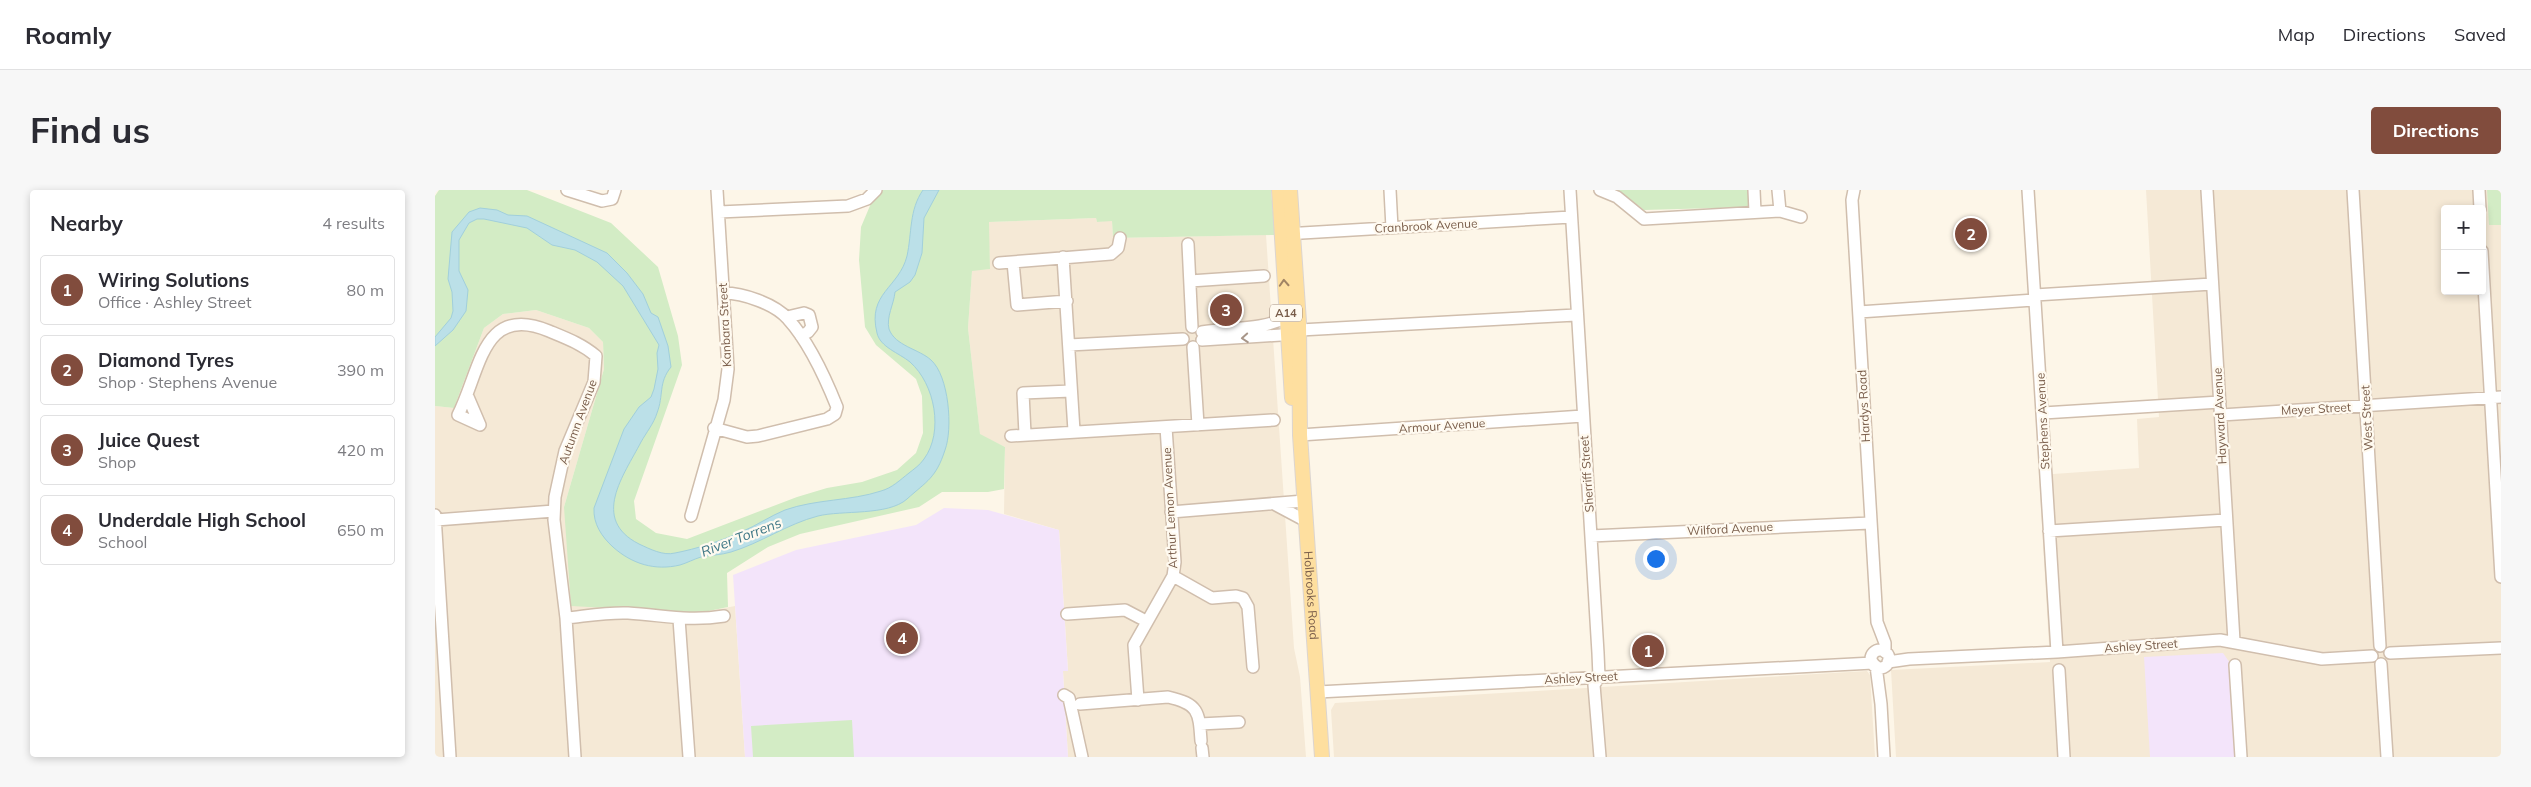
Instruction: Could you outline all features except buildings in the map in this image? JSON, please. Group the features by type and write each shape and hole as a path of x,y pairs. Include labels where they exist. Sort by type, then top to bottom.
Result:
{"main road":[{"name":"Holbrooks Road","path":"1279,190 1287,234 1295,333 1322,757"},
{"name":"Holbrooks Road","path":"1290,190 1287,234 1286,317 1295,333"}],"street":[{"path":"567,190 602,201 613,194"},
{"name":"Kanbara Street","path":"691,516 714,428 724,400 728,369 717,190"},
{"path":"719,212 847,206 867,200 877,190"},
{"path":"1390,190 1392,228"},
{"name":"Sherriff Street","path":"1570,190 1599,677 1594,685 1600,757"},
{"path":"1600,190 1617,197 1644,219 1780,211 1801,217"},
{"path":"1754,190 1755,212"},
{"path":"1778,190 1780,211"},
{"name":"Hardys Road","path":"1854,190 1852,200 1877,622 1874,627 1884,698 1881,704 1884,757"},
{"name":"Stephens Avenue","path":"2028,190 2057,652"},
{"name":"Hayward Avenue","path":"2207,190 2234,641"},
{"name":"West Street","path":"2353,190 2366,406 2385,649"},
{"path":"2479,190 2480,205"},
{"name":"Cranbrook Avenue","path":"1287,234 1571,217"},
{"path":"999,263 1111,254 1118,248 1121,238"},
{"path":"1188,244 1190,281 1199,333 1199,345 1193,347 1186,345 1183,339 1184,333 1199,333 1295,333 1576,315"},
{"path":"1063,258 1074,431"},
{"path":"1013,262 1017,305 1067,301"},
{"path":"1190,281 1264,276"},
{"path":"1859,312 2212,284"},
{"path":"714,428 747,437 758,436 827,419 835,414 837,407 801,336 787,317 763,303 735,293 724,293"},
{"path":"2486,295 2495,397 2501,577"},
{"path":"787,317 803,312 809,315 812,326 808,332 801,336"},
{"path":"1199,333 1223,328 1273,325 1286,317"},
{"name":"Autumn Avenue","path":"468,397 490,338 508,325 531,324 584,346 596,356 594,382 565,451 555,497 554,511 566,618 575,757"},
{"path":"1069,345 1183,339"},
{"path":"1193,347 1198,425"},
{"path":"1025,434 1023,393 1071,391"},
{"name":"Meyer Street","path":"2221,415 2495,397"},
{"path":"2043,413 2220,402"},
{"name":"Armour Avenue","path":"1300,435 1583,416"},
{"path":"1011,436 1274,420"},
{"name":"Arthur Lemon Avenue","path":"1138,700 1134,645 1173,576 1175,562 1166,427"},
{"path":"1171,512 1272,504 1299,495 1304,496"},
{"path":"1272,504 1306,521"},
{"path":"435,520 554,511"},
{"path":"435,515 450,757"},
{"path":"2049,531 2227,520"},
{"name":"Wilford Avenue","path":"1591,536 1870,523"},
{"path":"1173,576 1212,598 1236,596 1243,598 1248,607 1253,667"},
{"path":"1067,614 1125,610 1146,621"},
{"path":"566,618 626,613 679,620 699,620 724,616"},
{"path":"679,620 689,757"},
{"name":"Ashley Street","path":"1317,692 1845,663 1880,659 2057,652 2220,640 2234,641 2322,659 2372,656"},
{"path":"2385,649 2389,660 2381,664 2374,662 2373,650 2385,649 2501,648"},
{"path":"2381,664 2387,757"},
{"path":"2235,665 2241,757"},
{"path":"2059,670 2064,757"},
{"path":"1064,695 1069,698 1082,757"},
{"path":"1080,704 1169,697 1181,700 1193,706 1199,714 1202,749"},
{"path":"1199,724 1239,722"}],"shaded area":[{"path":"2146,190 2501,190 2501,757 1896,757 1891,670 2050,662 2039,475 2139,468 2137,419 2159,417"},
{"path":"1096,218 1097,222 1112,220 1113,238 1266,235 1294,648 1300,677 1306,757 1068,757 1063,671 1068,670 1059,530 1004,514 1005,447 980,435 968,328 972,270 990,269 988,222"},
{"path":"536,310 589,328 603,342 604,369 564,507 652,609 699,613 735,606 745,757 435,757 435,406 454,408 484,328 503,314"},
{"path":"944,508 988,510 1059,530 1068,671 1063,671 1068,757 745,757 733,575 796,550 916,525"},
{"path":"2223,653 2230,663 2236,757 2150,757 2144,657"},
{"path":"1867,671 1870,675 1875,757 1334,757 1331,710 1335,703"}],"green space":[{"path":"439,190 527,190 611,223 658,267 678,336 682,365 634,501 636,519 656,533 687,539 797,497 827,488 862,482 897,470 916,453 923,433 922,396 916,379 876,345 865,327 859,260 861,227 872,201 883,190 1271,190 1275,235 1113,238 1112,221 1097,222 1096,218 989,222 990,269 972,271 968,328 980,434 1005,447 1004,489 988,492 942,492 919,507 800,534 768,547 727,573 728,607 699,613 571,606 564,507 604,369 603,342 589,328 536,310 503,314 484,328 454,408 435,406 435,196"},
{"path":"1618,190 1751,190 1752,207 1644,210"},
{"path":"2487,190 2501,190 2501,225 2489,225"},
{"path":"852,720 854,757 753,757 751,726"}],"water":[{"name":"River Torrens","path":"923,190 939,190 924,218 922,253 915,275 910,282 895,292 888,324 892,335 896,339 926,356 937,368 942,378 948,403 949,429 942,459 934,473 907,499 888,508 818,516 807,519 742,548 727,553 701,557 671,567 644,565 620,553 599,530 594,508 624,429 639,407 651,397 658,369 657,353 659,345 623,286 597,262 575,250 552,245 527,228 484,219 477,219 469,223 459,240 459,271 468,290 466,311 453,330 435,346 435,337 451,318 453,311 452,292 448,279 452,232 469,212 480,208 497,210 508,215 527,216 607,253 627,273 643,294 651,313 658,317 668,346 671,367 664,378 657,413 627,468 615,496 616,522 624,534 652,550 670,554 725,539 747,530 779,512 797,506 858,497 881,491 896,484 921,463 930,448 934,436 934,409 926,383 919,371 910,362 882,342 877,333 875,320 876,309 880,299 903,267 907,256 915,206"}],"place":[{"name":"Diamond Tyres","path":"1971,234"},
{"name":"Juice Quest","path":"1226,310"},
{"name":"Underdale High School","path":"902,638"},
{"name":"Wiring Solutions","path":"1648,651"}]}
